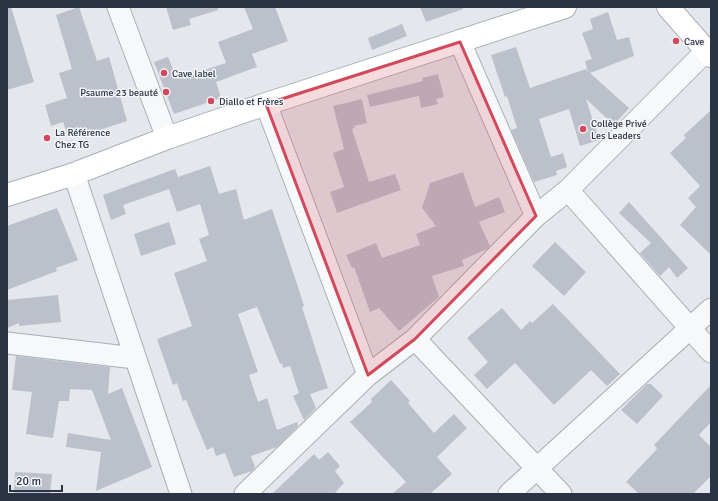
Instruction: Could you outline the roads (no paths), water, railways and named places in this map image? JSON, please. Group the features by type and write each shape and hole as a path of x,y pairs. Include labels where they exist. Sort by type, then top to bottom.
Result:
{"street":[{"path":"118,7 167,138"},
{"path":"7,195 74,174 167,138 266,104 564,7"},
{"path":"245,494 368,376 415,339 536,216 568,190 708,53 668,7"},
{"path":"460,42 536,216"},
{"path":"266,104 368,376"},
{"path":"74,174 181,494"},
{"path":"568,190 711,352"},
{"path":"509,494 691,329 711,309"},
{"path":"415,339 561,494"},
{"path":"7,344 136,358"}],"place":[{"name":"Cave","path":"676,41"},
{"name":"Cave label","path":"164,73"},
{"name":"Psaume 23 beauté","path":"166,92"},
{"name":"Diallo et Frères","path":"211,101"},
{"name":"Collège Privé Les Leaders","path":"583,129"},
{"name":"La Référence Chez TG","path":"47,138"}]}
